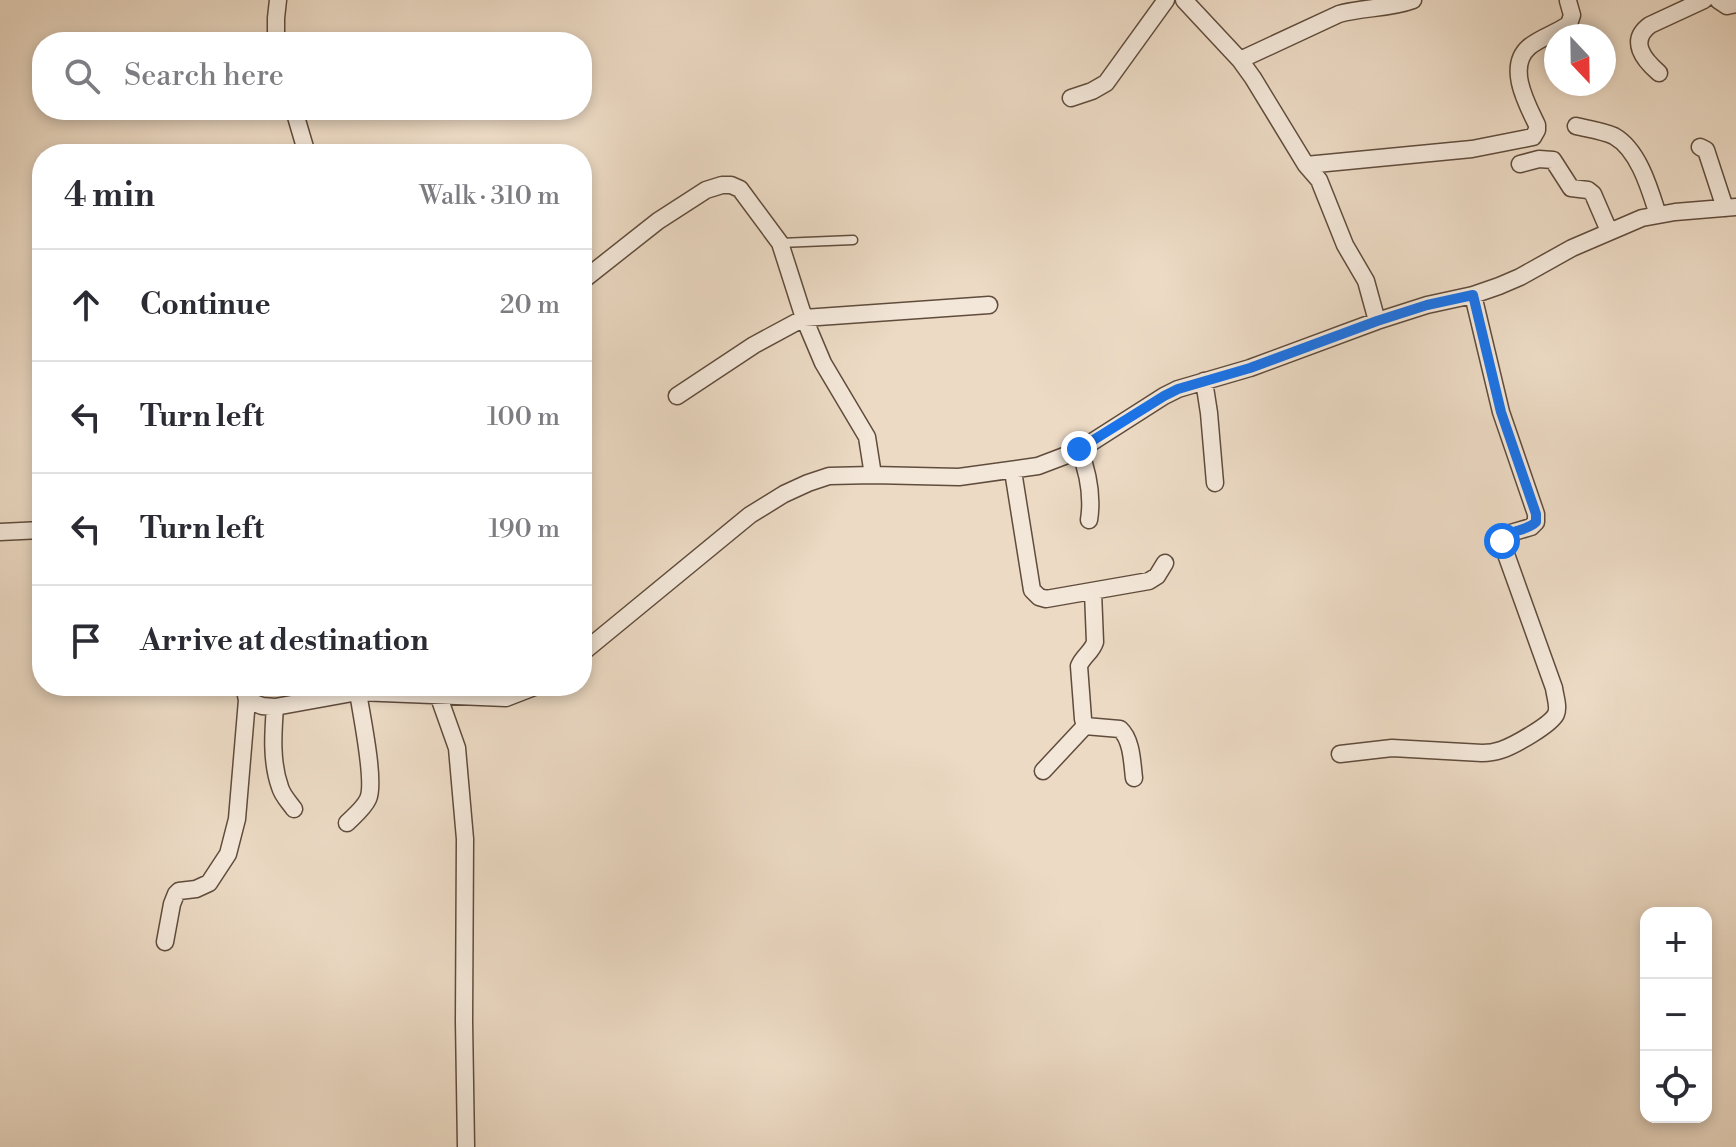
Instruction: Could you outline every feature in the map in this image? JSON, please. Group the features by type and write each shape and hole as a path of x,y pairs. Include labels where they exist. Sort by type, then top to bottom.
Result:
{"street":[{"path":"275,32 278,0"},
{"path":"1071,98 1106,83 1166,0"},
{"path":"1184,0 1240,60 1306,165 1319,180 1345,245 1361,270 1377,321"},
{"path":"1240,60 1339,14 1413,0"},
{"path":"1659,73 1646,62 1640,50 1639,35 1650,25 1704,0"},
{"path":"1718,0 1727,6 1736,4"},
{"path":"1306,165 1472,149 1533,137 1537,125 1523,90 1519,64 1522,54 1531,46 1569,24 1572,15 1568,1"},
{"path":"297,120 304,144"},
{"path":"1576,126 1614,136 1623,144 1642,168 1658,215"},
{"path":"592,645 732,528 784,494 808,483 829,476 959,477 1038,466 1079,449 1178,389 1250,368 1427,305 1473,295 1520,277 1572,248 1642,218 1730,207 1706,150 1700,147"},
{"path":"1520,164 1539,159 1553,160 1571,188 1588,190 1593,194 1609,231"},
{"path":"592,273 674,210 706,190 722,185 740,189 780,243 804,318 829,376 867,437 873,475"},
{"path":"1340,754 1392,748 1493,752 1514,745 1552,720 1556,713 1554,688 1502,543 1507,534 1531,527 1536,522 1536,514 1501,412 1473,295"},
{"path":"677,396 754,345 804,318 989,305"},
{"path":"1204,381 1215,483"},
{"path":"1079,449 1091,495 1089,520"},
{"path":"1013,471 1032,590 1039,597 1046,599 1149,581 1161,572 1165,563"},
{"path":"0,532 32,530"},
{"path":"1085,726 1079,666 1095,642 1093,592"},
{"path":"165,942 176,894 209,883 228,854 237,819 246,696"},
{"path":"250,696 262,706 275,707 336,696"},
{"path":"347,823 369,796 359,696"},
{"path":"441,696 457,748 465,839 466,1147"},
{"path":"480,696 511,696"},
{"path":"275,707 273,736 276,771 280,787 294,809"},
{"path":"1043,771 1085,726"},
{"path":"1085,726 1125,732 1134,778"}],"lane":[{"path":"780,243 853,240"}],"route":[{"path":"1079,449 1178,389 1250,368 1427,305 1473,295 1501,412 1536,514 1536,522 1531,527 1507,534 1502,541"}]}
